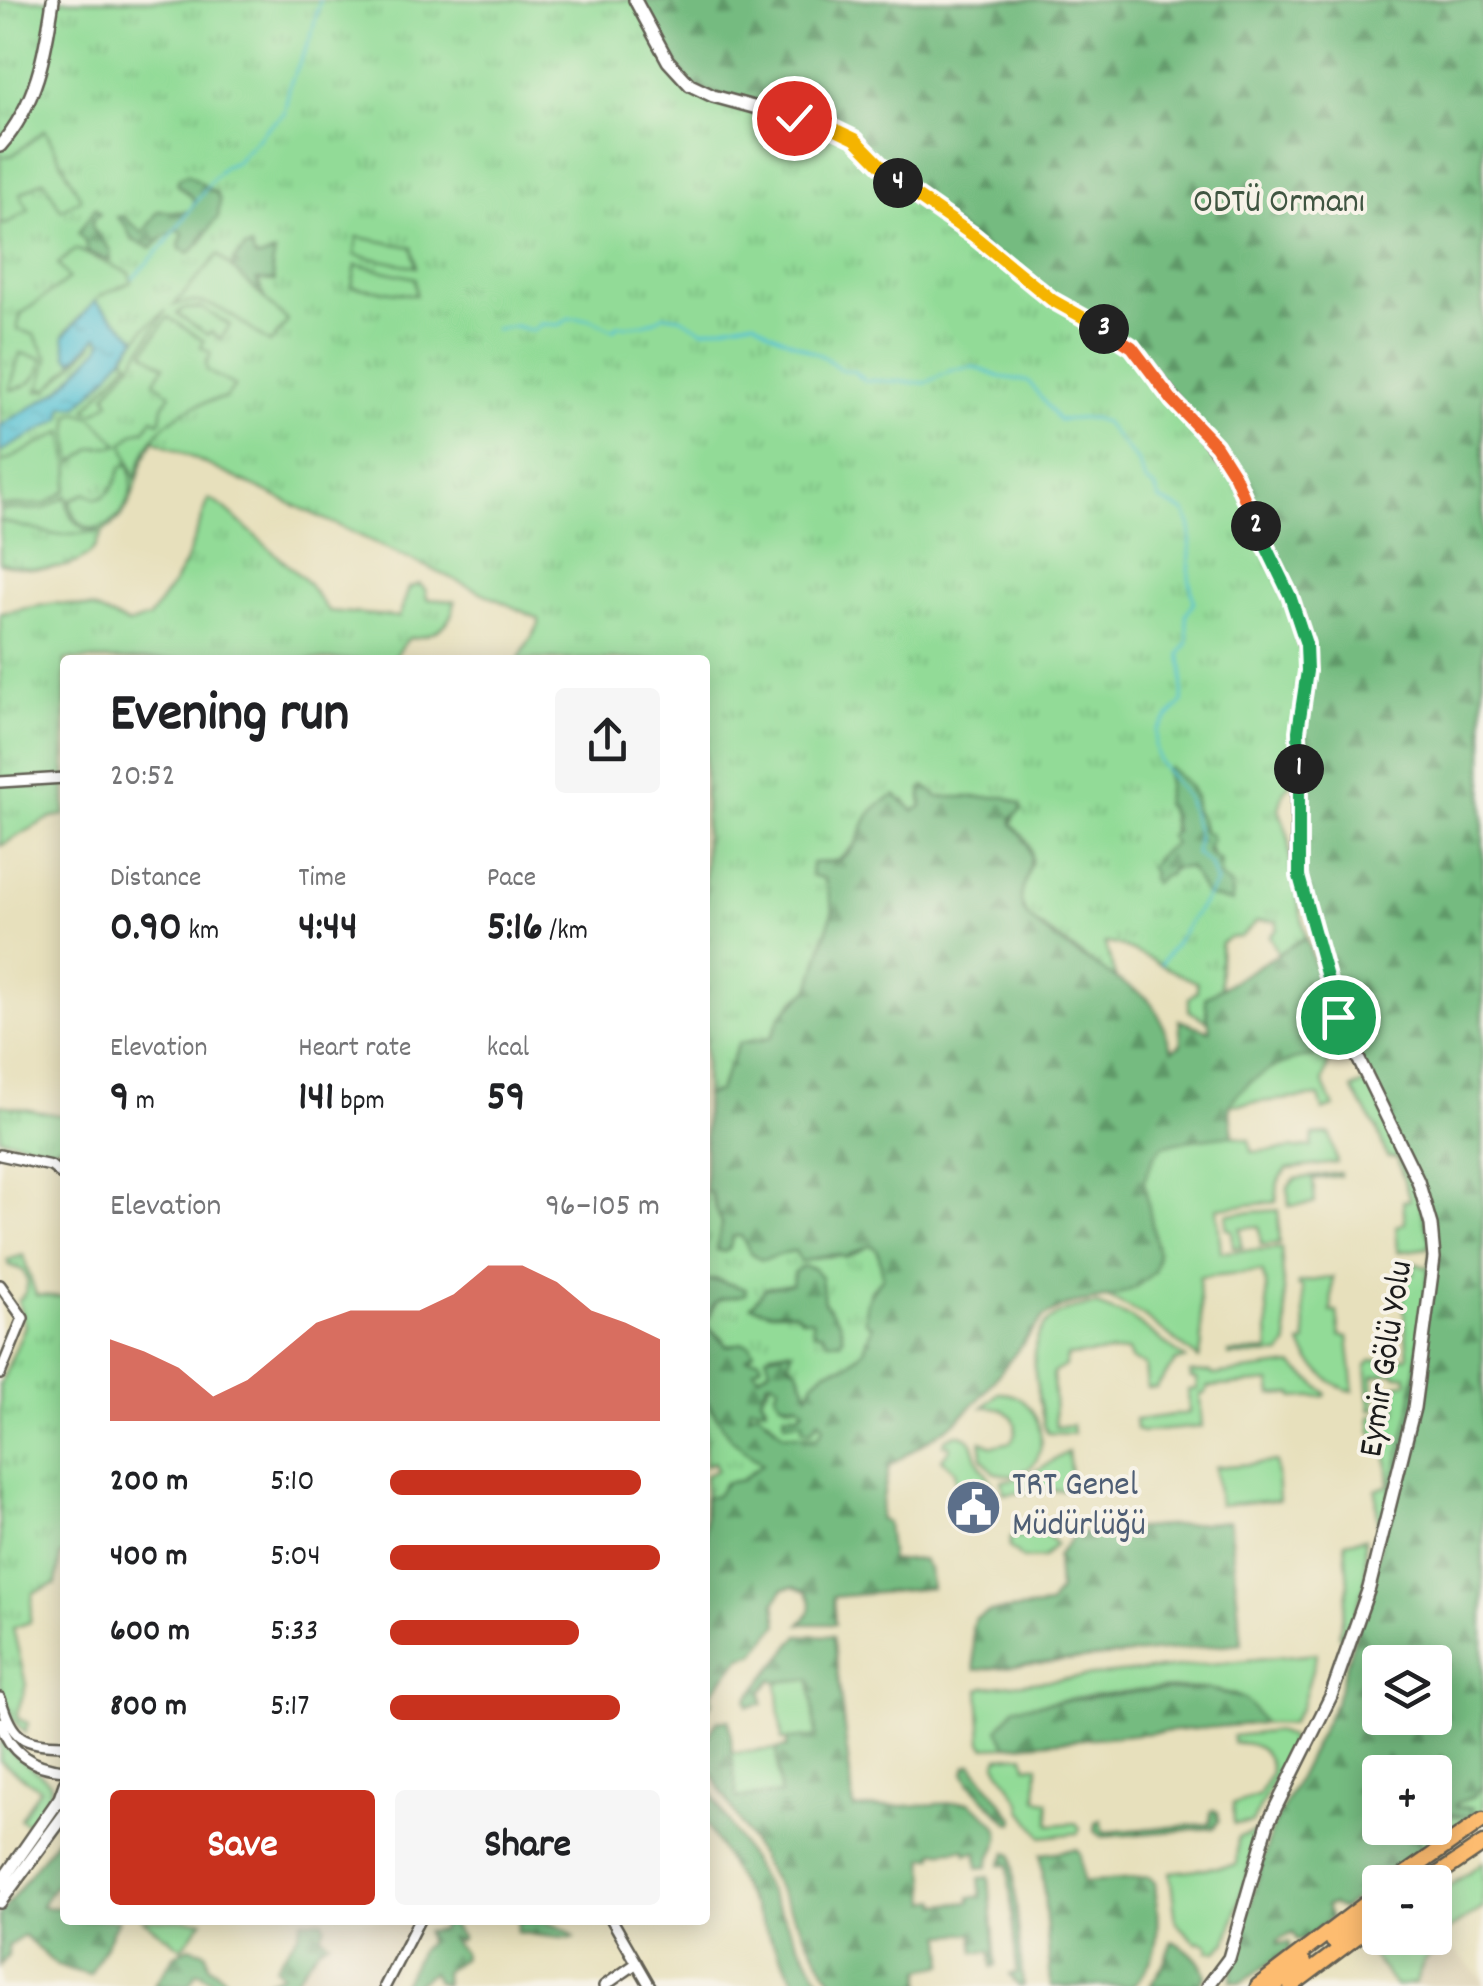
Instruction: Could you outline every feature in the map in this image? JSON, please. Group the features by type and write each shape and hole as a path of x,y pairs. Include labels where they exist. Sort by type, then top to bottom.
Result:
{"main road":[{"path":"1418,1865 1483,1820"},
{"path":"1434,1865 1483,1830"},
{"path":"1452,1865 1483,1844"},
{"path":"1452,1875 1483,1854"},
{"path":"1258,1986 1362,1907"},
{"path":"1274,1986 1362,1919"},
{"path":"1291,1986 1362,1933"},
{"path":"1305,1986 1362,1942"}],"street":[{"path":"0,146 25,113 37,86 52,0"},
{"name":"Eymir Gölü Yolu","path":"635,0 668,61 684,81 713,96 834,129 855,139 911,194 974,236 1052,300 1132,347 1230,466 1303,631 1308,663 1298,731 1297,855 1301,886 1338,1017 1418,1181 1430,1225 1434,1276 1405,1450 1369,1588 1331,1696 1268,1823 1236,1939 1212,1986"},
{"path":"0,782 60,778"},
{"path":"0,1156 51,1166 60,1173"},
{"path":"0,1286 18,1321 0,1361"},
{"path":"0,1286 23,1318 0,1374"},
{"path":"0,1698 10,1727 21,1738 60,1745"},
{"path":"0,1722 15,1749 58,1780 60,1798 0,1884"},
{"path":"46,1768 60,1769"},
{"path":"0,1902 60,1821"},
{"path":"385,1986 417,1925"},
{"path":"615,1925 650,1986"},
{"path":"604,1986 637,1963"},
{"path":"1220,1970 1227,1986"}],"shaded area":[{"path":"306,1925 416,1925 385,1986 271,1986"},
{"path":"1452,1948 1483,1979 1483,1986 1411,1986 1431,1955 1452,1955"}],"green space":[{"path":"0,0 1483,0 1293,780 1284,791 1279,809 1288,835 1306,937 1278,954 1270,936 1277,929 1277,921 1257,921 1241,937 1221,943 1221,988 1205,998 1208,1021 1189,1011 1189,998 1197,991 1197,982 1126,948 1105,943 1116,979 1029,918 1020,901 1031,853 1029,844 1012,824 1016,813 921,798 922,806 914,811 904,800 870,814 860,840 838,860 825,879 833,909 810,989 795,1000 771,1038 739,1043 718,1092 710,1094 710,655 521,655 539,619 154,440 123,514 102,532 86,557 60,567 29,568 0,563","holes":["1168,785 1195,796 1195,813 1225,885 1182,866 1151,879 1153,873 1149,868 1160,853 1174,844"]},
{"name":"ODTÜ Ormanı","path":"635,0 1483,0 1483,1783 1474,1796 1456,1804 1473,1808 1472,1814 1452,1814 1452,1755 1362,1755 1362,1845 1424,1848 1400,1865 1362,1865 1362,1894 1342,1909 1332,1904 1326,1906 1331,1918 1303,1941 1297,1940 1293,1932 1278,1940 1278,1944 1289,1942 1290,1949 1241,1983 1231,1981 1232,1969 1271,1832 1336,1701 1380,1548 1433,1241 1345,1034 1297,855 1307,653 1241,488 1132,347 1075,314 931,208 855,139 690,85"},
{"path":"45,130 81,199 61,210 44,180 20,194 29,210 7,224 0,224 0,157 13,155"},
{"path":"187,174 216,193 220,200 218,218 200,244 189,253 180,249 180,230 164,236 152,248 132,240 117,217 123,216 143,233 158,211 187,212 194,199 177,184"},
{"path":"95,208 100,214 93,219 92,227 110,250 111,261 87,252 78,233"},
{"path":"357,237 412,247 416,267 355,255"},
{"path":"251,247 255,257 275,253 275,281 257,280 268,315 232,279 233,261"},
{"path":"76,249 129,273 131,282 100,296 65,333 73,360 90,343 93,345 46,391 39,391 48,359 35,335 17,329 21,314 69,279 58,264"},
{"path":"218,255 288,321 270,343 213,306 188,302 174,305"},
{"path":"356,265 415,278 416,295 352,287"},
{"path":"201,308 230,325 221,339 177,314 183,309"},
{"path":"166,310 134,360 106,394 110,402 94,413 86,409 129,361 124,357 144,329"},
{"path":"168,317 204,341 201,347 211,353 207,371 235,386 226,398 193,407 167,423 148,447 136,479 123,444 134,433 145,430 153,418 161,420 163,406 171,394 154,382 164,366 144,352"},
{"path":"20,353 43,359 32,380 10,390"},
{"path":"77,412 92,417 119,445 93,448 73,463 68,432 70,416"},
{"path":"63,432 70,472 66,491 45,504 0,506 0,464"},
{"path":"129,464 128,501 119,515 96,528 85,526 75,517 70,500 86,493 96,499 106,495 121,467"},
{"path":"67,496 75,522 100,532 56,535 0,521 0,510 44,509"},
{"path":"209,499 307,582 328,611 399,617 409,588 419,584 427,599 455,601 450,618 440,629 408,639 396,655 60,655 60,816 0,846 0,613 55,603 92,608 128,624 149,618 185,563"},
{"path":"1169,767 1191,790 1202,831 1210,834 1212,840 1208,853 1220,861 1220,878 1231,886 1232,902 1206,896 1189,867 1172,869 1154,883 1151,879 1153,873 1149,868 1160,853 1174,844 1169,835 1175,832 1173,821 1164,804 1168,783 1165,770"},
{"path":"925,786 938,797 1006,797 1021,804 1022,810 1012,817 1012,824 1030,851 1022,895 1027,915 1059,942 1146,997 1160,1017 1172,1050 1181,1044 1179,1020 1210,1031 1205,998 1306,937 1337,1041 1324,1055 1267,1075 1237,1095 1229,1105 1233,1135 1163,1146 1144,1181 1158,1255 1149,1279 1126,1292 1069,1305 1043,1318 957,1421 889,1466 879,1519 887,1523 891,1561 923,1559 929,1569 931,1588 833,1597 835,1624 800,1624 810,1609 809,1596 793,1587 783,1589 775,1603 778,1625 754,1654 741,1657 712,1692 710,1705 710,1497 717,1495 725,1483 742,1480 762,1464 730,1438 710,1406 710,1330 726,1346 750,1345 754,1352 747,1358 760,1359 762,1364 754,1370 759,1376 770,1368 766,1355 793,1350 788,1362 798,1370 808,1394 827,1370 847,1365 864,1350 872,1326 865,1321 867,1302 883,1277 878,1251 871,1245 845,1257 828,1255 801,1262 795,1251 761,1260 750,1252 741,1236 733,1236 724,1252 717,1250 721,1223 710,1192 710,1094 718,1092 739,1043 771,1038 781,1015 810,989 833,909 825,879 811,875 812,863 844,857 871,812 891,797 895,795 914,811 922,806 921,789","holes":["768,1381 779,1385 775,1394 781,1402 799,1404 804,1409 799,1415 784,1415 785,1423 803,1421 802,1429 811,1431 819,1420 824,1427 818,1437 783,1434 758,1411 748,1416 750,1406 766,1408 761,1397"]},
{"path":"1332,1051 1323,1082 1334,1107 1323,1111 1319,1096 1229,1105 1250,1083 1275,1067"},
{"path":"1368,1082 1409,1166 1430,1242 1427,1248 1398,1252 1396,1226 1405,1223 1403,1201 1410,1200 1397,1158 1387,1157 1377,1129 1352,1089"},
{"path":"0,1105 60,1115 60,1146 52,1148 0,1138"},
{"path":"1330,1134 1337,1163 1287,1169 1278,1182 1276,1202 1217,1208 1221,1252 1281,1248 1288,1344 1281,1354 1229,1356 1269,1351 1262,1271 1199,1277 1199,1359 1142,1315 1109,1298 1135,1288 1154,1272 1158,1255 1144,1181 1163,1146 1232,1135 1249,1140 1251,1152 1312,1147 1313,1135"},
{"path":"1340,1173 1313,1179 1315,1203 1289,1206 1288,1187 1295,1179"},
{"path":"710,1192 721,1223 718,1250 729,1249 733,1236 741,1236 750,1252 795,1251 819,1257 851,1255 871,1245 878,1251 883,1277 869,1292 872,1326 864,1350 847,1365 827,1370 808,1395 798,1370 788,1362 788,1349 770,1352 770,1368 759,1376 754,1370 757,1358 749,1359 749,1354 734,1344 726,1346 710,1328 717,1299 746,1294 745,1289 710,1280"},
{"path":"1278,1210 1280,1243 1261,1245 1259,1226 1240,1228 1242,1247 1233,1247 1232,1230 1226,1229 1227,1214"},
{"path":"23,1255 36,1295 60,1297 60,1556 56,1584 33,1593 30,1622 13,1628 26,1685 17,1714 18,1719 28,1723 25,1733 12,1719 0,1683 0,1385 25,1326 18,1301 27,1283 22,1270 9,1265 7,1260"},
{"path":"1414,1263 1429,1268 1410,1410 1382,1526 1378,1526 1376,1490 1389,1485 1386,1443 1379,1443 1372,1432 1370,1416 1397,1413 1396,1385 1408,1382 1406,1375 1373,1376 1375,1409 1370,1409 1366,1367 1371,1361 1408,1357 1401,1276 1414,1274"},
{"path":"803,1266 813,1268 821,1277 824,1302 840,1323 840,1342 828,1341 823,1334 813,1332 812,1320 795,1312 771,1312 751,1306 766,1288 792,1284 794,1272"},
{"path":"1333,1277 1331,1312 1337,1312 1340,1336 1348,1337 1354,1391 1322,1374 1301,1344 1306,1343 1302,1287 1298,1283"},
{"path":"710,1281 746,1289 746,1294 724,1298 710,1315"},
{"path":"1097,1305 1131,1318 1186,1359 1176,1361 1156,1388 1147,1388 1145,1365 1131,1360 1128,1351 1067,1356 1065,1366 1053,1373 1055,1420 1056,1427 1072,1425 1073,1434 1048,1433 1034,1362 1041,1330 1071,1309"},
{"path":"1292,1365 1325,1396 1272,1395 1270,1382 1207,1387 1206,1393 1200,1394 1202,1427 1142,1432 1136,1429 1135,1420 1189,1413 1188,1390 1197,1389 1196,1379 1190,1378 1190,1373 1213,1375"},
{"path":"772,1380 779,1385 775,1393 782,1402 799,1404 804,1409 799,1415 789,1414 805,1423 822,1422 824,1427 818,1437 782,1434 769,1419 754,1412 748,1416 749,1406 766,1405 761,1397"},
{"path":"998,1393 1016,1396 1029,1406 1041,1438 1039,1455 1030,1468 1015,1474 993,1472 982,1458 981,1441 993,1446 1011,1442 1014,1434 1010,1415 999,1408 983,1407"},
{"path":"710,1406 730,1435 762,1464 742,1480 725,1483 717,1495 710,1497 710,1474 717,1470 714,1462 710,1463"},
{"path":"956,1434 971,1441 994,1495 957,1498 955,1471 942,1459 950,1449 943,1445 945,1439"},
{"path":"1068,1452 1070,1489 1004,1494 1002,1481 1027,1476"},
{"path":"1276,1462 1279,1500 1219,1505 1215,1467"},
{"path":"1229,1521 1242,1643 975,1670 975,1619 989,1612 1049,1606 1059,1590 1057,1556 1076,1533"},
{"path":"1046,1534 1056,1544 1043,1558 1023,1559 1009,1547 1011,1537"},
{"path":"1365,1538 1366,1581 1345,1643 1339,1636 1348,1586 1345,1542"},
{"path":"799,1635 833,1636 854,1809 969,1802 998,1830 998,1842 988,1867 978,1868 977,1852 966,1854 965,1849 934,1852 934,1857 924,1858 928,1902 970,1902 970,1897 981,1897 979,1878 989,1877 996,1966 992,1967 991,1952 975,1952 973,1933 943,1935 945,1964 921,1970 922,1986 835,1986 710,1771 710,1733 717,1721 729,1720 737,1798 780,1794 776,1749 787,1747 787,1739 816,1736 810,1679 772,1679 762,1692 763,1704 748,1706 747,1699"},
{"path":"1317,1653 1301,1708 1291,1724 1263,1723 1247,1701 1223,1692 1166,1688 1015,1707 998,1729 1006,1746 985,1747 982,1742 979,1690 984,1687"},
{"path":"810,1679 816,1736 782,1740 777,1682"},
{"path":"1208,1689 1247,1700 1263,1723 1006,1746 998,1729 1015,1707 1148,1690"},
{"path":"1276,1731 1289,1736 1291,1745 1252,1823 1234,1824 1233,1804 1259,1795 1271,1772 1264,1752 1248,1744 1233,1743 1233,1736"},
{"path":"3,1741 51,1784 50,1797 28,1825 20,1819 40,1789 0,1761"},
{"path":"776,1749 780,1794 737,1798 732,1753"},
{"path":"1024,1755 1026,1766 1038,1766 1037,1799 1048,1801 1050,1825 1076,1823 1078,1833 1042,1837 1022,1810 996,1764 999,1757"},
{"path":"972,1764 1014,1818 1013,1823 971,1785 964,1773 966,1766"},
{"path":"1483,1783 1483,1809 1452,1829 1452,1814 1463,1816 1462,1809 1456,1807 1457,1801 1478,1791"},
{"path":"710,1791 824,1986 798,1986 710,1831"},
{"path":"1214,1810 1219,1820 1214,1828 1102,1837 1095,1831 1101,1820 1104,1832 1210,1824"},
{"path":"1260,1830 1227,1942 1217,1951 1208,1951 1209,1946 1197,1943 1176,1923 1170,1872 1236,1865 1238,1837"},
{"path":"60,1834 60,1887 54,1886 41,1907 60,1908 60,1925 115,1925 90,1975 57,1966 24,1936 8,1946 8,1956 0,1966 0,1915"},
{"path":"1076,1849 1080,1853 1083,1882 1149,1877 1155,1882 1157,1938 1150,1963 1132,1986 1051,1986 1041,1854"},
{"path":"1007,1852 1012,1855 1023,1986 1018,1986 1010,1974 1017,1973 1008,1865 1000,1865"},
{"path":"1483,1862 1483,1908 1452,1928 1452,1885"},
{"path":"150,1925 199,1925 182,1948"},
{"path":"301,1925 325,1925 320,1935 329,1941 320,1945 290,1986 268,1986 266,1981 282,1974 275,1967"},
{"path":"443,1925 452,1925 462,1938 458,1941 449,1937 463,1958 444,1972 445,1985 437,1982 432,1972 414,1986 402,1986 420,1950 428,1943 426,1932 441,1930"},
{"path":"518,1925 555,1925 575,1938 557,1938 517,1932"},
{"path":"1172,1941 1188,1950 1201,1965 1205,1976 1197,1986 1150,1986"},
{"path":"189,1947 206,1952 209,1965 234,1986 218,1986 196,1973 189,1986 154,1986 174,1956"},
{"path":"1372,1955 1431,1955 1425,1959 1415,1983 1395,1986"}],"water":[{"path":"95,301 137,338 78,406 63,406 61,419 0,452 0,426 60,390 100,347 102,340 98,336 73,361 67,356 64,336"}],"waterway":[{"path":"133,278 165,244 212,180 284,114 290,84 311,37 320,0"},
{"path":"495,329 515,326 533,331 541,324 560,325 569,318 591,319 613,330 619,325 644,324 665,315 680,317 703,330 754,320 840,369 855,372 863,380 926,383 952,370 974,367 1000,377 1028,381 1058,420 1093,418 1103,422 1138,462 1145,481 1155,488 1160,500 1185,512 1191,527 1189,577 1194,602 1186,615 1188,642 1180,654 1182,703 1157,730 1155,746 1159,762 1187,798 1198,836 1196,854 1210,865 1216,883 1161,964"}],"place":[{"name":"TRT Genel Müdürlüğü","path":"973,1507"}],"route":[{"path":"794,118 855,139 911,194 974,236 1030,284 1124,340 1230,466 1290,596 1306,644 1307,671 1298,731 1298,866 1338,1017"}]}
